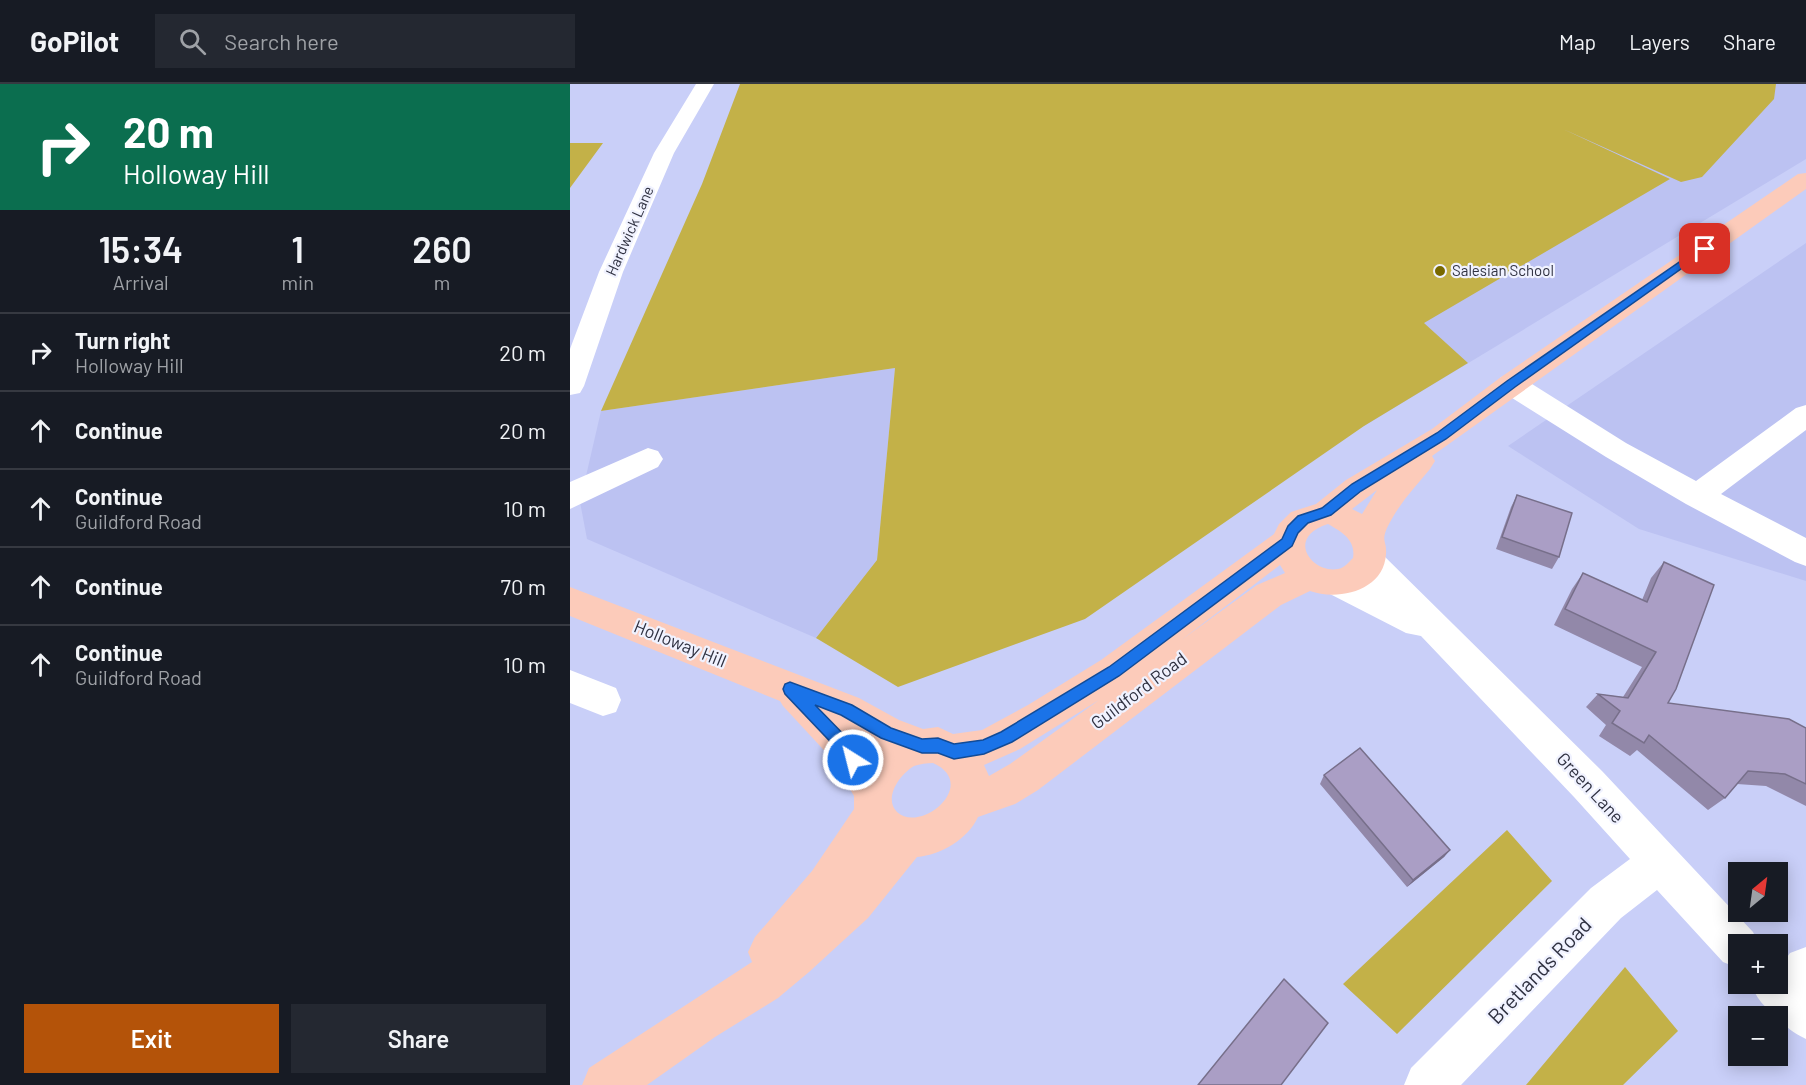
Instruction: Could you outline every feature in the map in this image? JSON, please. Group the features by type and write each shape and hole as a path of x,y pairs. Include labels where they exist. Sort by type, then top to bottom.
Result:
{"main road":[{"path":"1442,436 1383,504 1363,571 1354,578 1325,579 1299,569 1291,559 1287,542 1293,530 1303,519 1327,512 1357,488 1442,436 1511,384 1806,179"},
{"path":"1327,512 1347,518 1368,549"},
{"name":"Guildford Road","path":"938,748 984,747 1007,737 1041,717 1114,671 1287,542"},
{"name":"Guildford Road","path":"967,801 1001,791 1024,777 1269,595 1325,579"},
{"name":"Holloway Hill","path":"570,601 594,608 846,710 887,733 938,748"},
{"name":"Holloway Hill","path":"790,689 846,748 885,814"},
{"path":"606,1085 699,1021 762,982 794,957 853,903 885,814 880,775 891,762 913,748 938,748 964,761 970,775 971,789 967,801 954,821 938,832 920,838 885,814"}],"street":[{"name":"Hardwick Lane","path":"570,386 616,261 664,153 705,84"},
{"path":"1511,384 1697,496 1806,554"},
{"path":"1697,496 1806,415"},
{"path":"570,497 584,488 648,459"},
{"name":"Green Lane","path":"1368,549 1438,633 1588,784 1728,936"},
{"name":"Green Lane","path":"1325,579 1438,633"},
{"path":"570,686 603,699"},
{"name":"Bretlands Road","path":"1428,1085 1606,903 1659,863"}],"shaded area":[{"path":"740,84 1776,84 1774,99 1702,177 1681,182 1563,129 1670,179 1424,323 1468,363 1364,426 1085,619 898,687 816,638 877,560 895,368 601,411 702,184"},
{"name":"Salesian School","path":"1237,84 1806,84 1806,159 1364,426"},
{"path":"570,143 603,143 570,188"},
{"path":"1806,243 1806,581 1639,529 1508,446"},
{"path":"895,368 877,560 816,638 587,539 580,502 601,411"},
{"path":"1507,830 1552,881 1397,1034 1343,984"},
{"path":"1625,967 1678,1031 1623,1085 1526,1085"}],"building":[{"path":"1517,495 1572,513 1559,557 1502,537"},
{"path":"1664,562 1714,585 1676,689 1668,703 1789,719 1806,728 1806,784 1785,774 1748,771 1725,798 1649,735 1644,743 1612,723 1620,711 1598,694 1628,698 1656,652 1565,609 1583,573 1647,602"},
{"path":"1360,748 1450,850 1413,880 1324,775"},
{"path":"1284,979 1328,1023 1281,1085 1198,1085"}],"place":[{"name":"Salesian School","path":"1440,271"}],"route":[{"path":"853,760 846,748 790,689 846,710 887,733 922,746 938,745 954,751 984,747 1007,737 1114,671 1249,573 1287,542 1293,530 1303,519 1327,512 1357,488 1442,436 1511,384 1705,249"}]}
